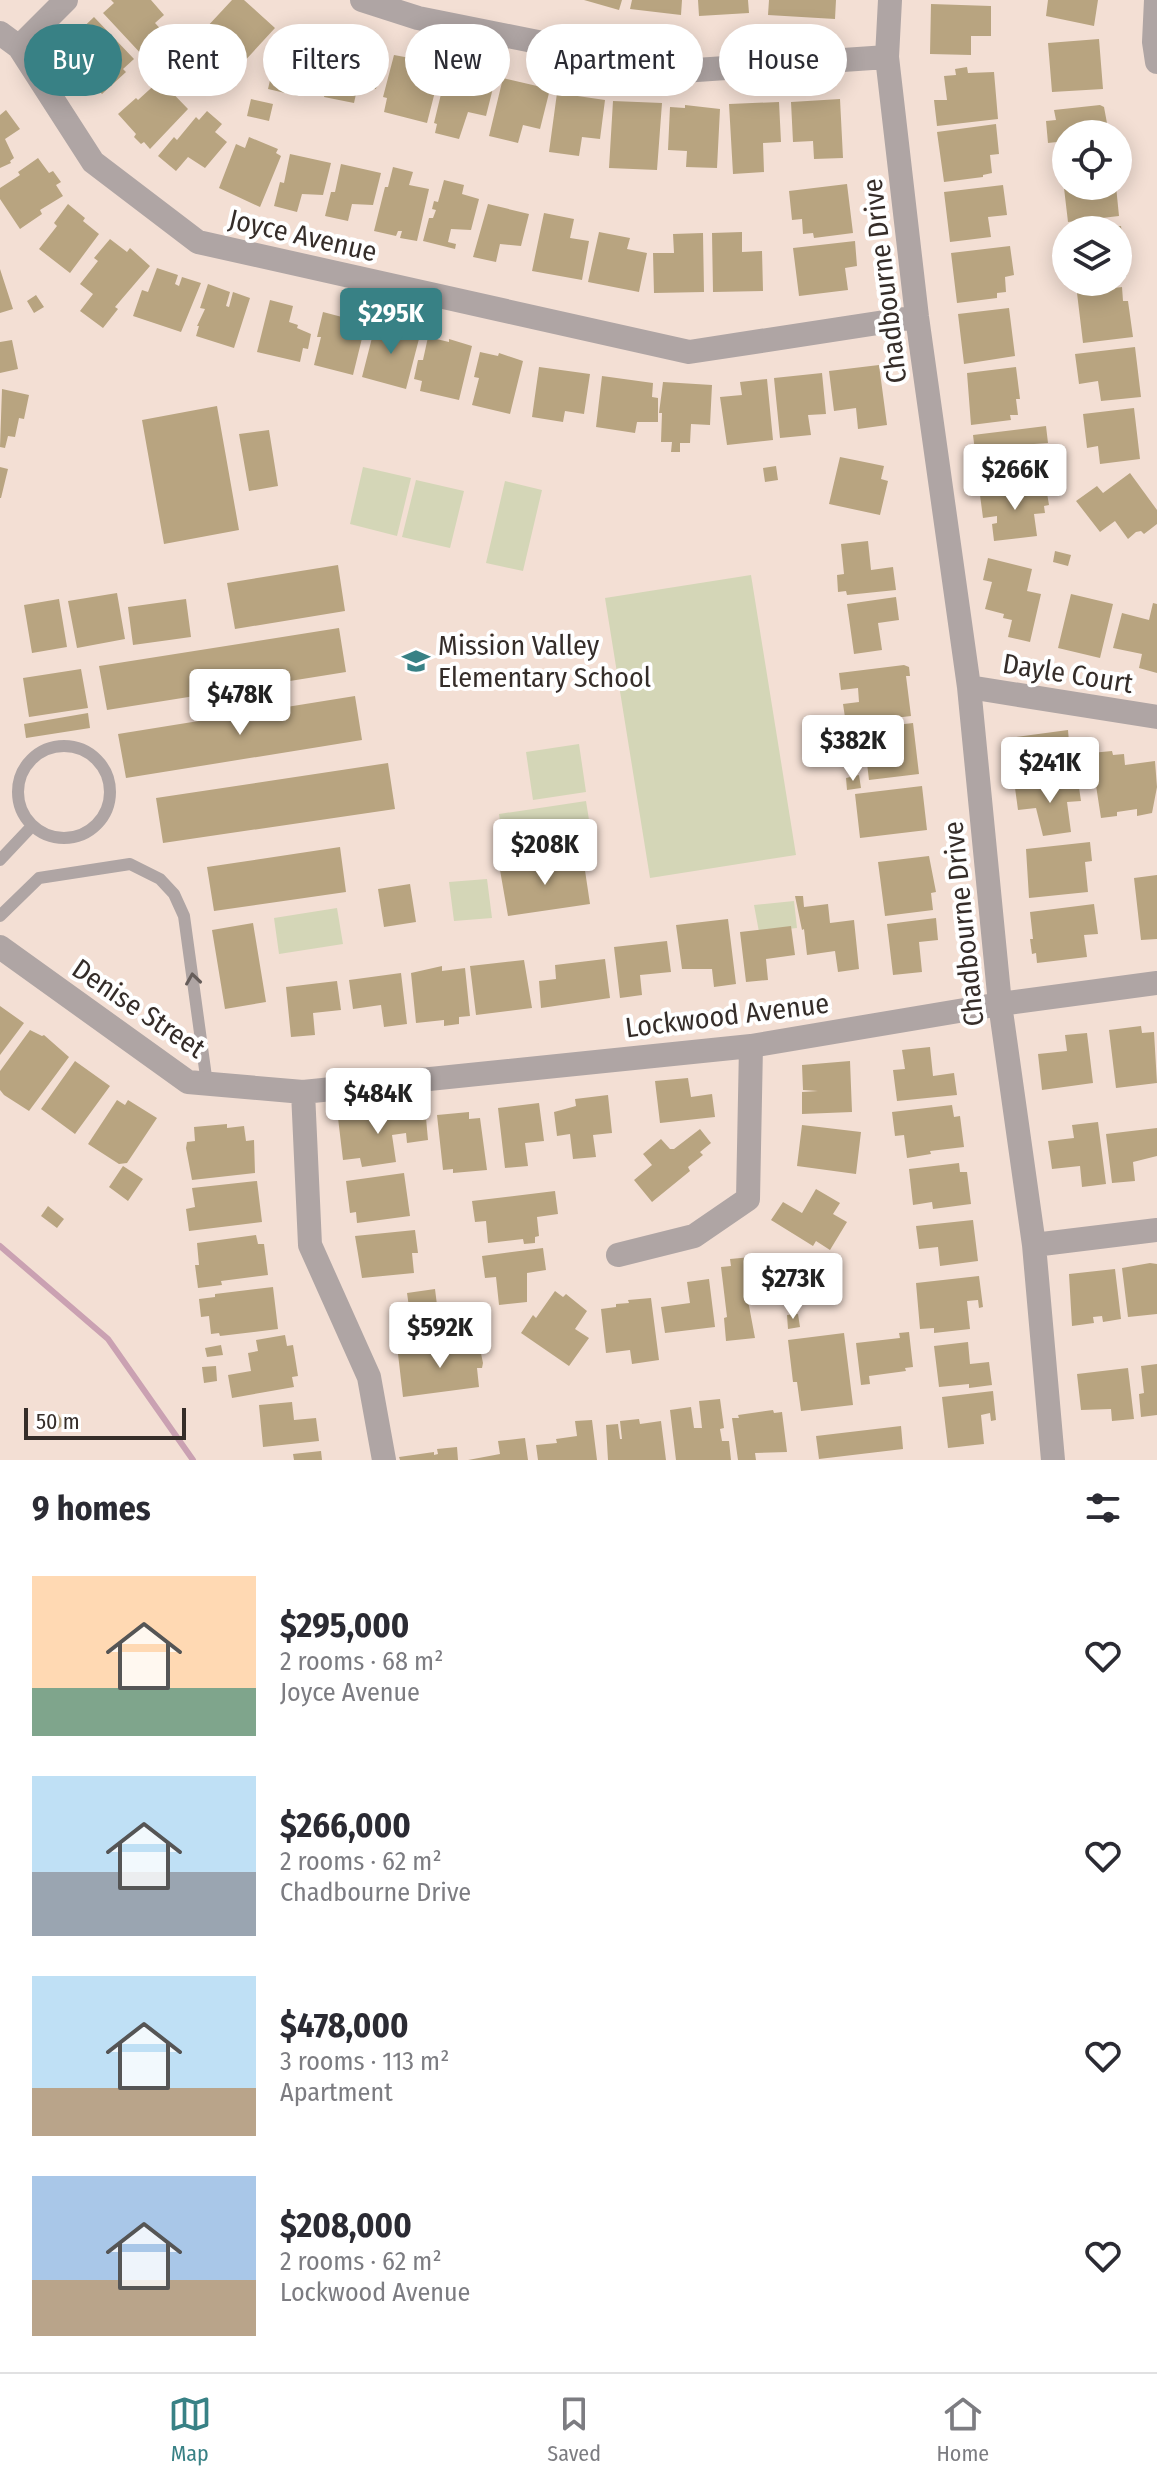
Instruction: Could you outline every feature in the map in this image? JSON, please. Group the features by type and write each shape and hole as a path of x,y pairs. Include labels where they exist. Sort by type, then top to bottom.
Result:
{"street":[{"path":"10,40 66,0"},
{"path":"362,0 418,18 682,71 887,57"},
{"name":"Chadbourne Drive","path":"890,0 887,57 917,317 969,687 1000,1004 1034,1245 1053,1460"},
{"path":"1156,0 1154,42 1157,62"},
{"name":"Joyce Avenue","path":"10,40 93,162 198,242 689,352 917,317"},
{"name":"Dayle Court","path":"969,687 1157,717"},
{"name":"Denise Street","path":"0,947 188,1082 303,1092"},
{"name":"Lockwood Avenue","path":"303,1092 751,1046 1000,1004 1157,983"},
{"path":"618,1255 694,1236 748,1199 751,1046"},
{"path":"303,1092 310,1245 369,1377 384,1460"},
{"path":"1034,1245 1157,1230"}],"lane":[{"path":"65,746 80,749 94,757 104,768 109,782 107,811 99,823 73,838 44,834 32,826 18,798 19,783 25,768 35,756 65,746"},
{"path":"0,860 32,826"},
{"path":"0,916 39,878 130,864 160,879 174,894 184,916 207,1084"}],"green space":[{"path":"363,467 411,478 397,536 350,524"},
{"path":"416,480 464,491 450,548 402,537"},
{"path":"505,481 542,490 523,571 486,563"},
{"path":"751,575 796,855 650,878 605,598"},
{"path":"579,744 586,792 533,800 526,752"},
{"path":"586,801 593,845 505,858 499,814"},
{"path":"487,879 492,918 454,921 449,882"},
{"path":"794,901 797,928 759,932 754,905"},
{"path":"337,908 343,944 279,954 274,918"}],"building":[{"path":"111,0 151,0 164,15 156,24 138,24 138,51 122,33 122,24 113,24 103,13 114,3"},
{"path":"232,0 244,0 271,24 263,24 263,41 247,58 247,24 210,24"},
{"path":"584,0 622,0 619,10"},
{"path":"632,0 682,0 681,15 630,9"},
{"path":"698,0 748,0 749,13 699,16"},
{"path":"769,0 836,0 835,19 768,15"},
{"path":"1048,0 1098,0 1094,26 1046,16"},
{"path":"931,4 991,6 991,36 971,36 971,55 930,54"},
{"path":"94,17 101,24 87,24"},
{"path":"1099,39 1103,89 1052,92 1048,43"},
{"path":"122,46 134,59 123,69 126,72 122,76"},
{"path":"394,55 405,57 405,96 434,96 427,123 384,112 387,98 383,97 389,96 389,74"},
{"path":"967,67 968,73 994,72 998,119 937,126 934,100 947,100 944,76 956,75 955,69"},
{"path":"510,80 526,83 526,96 548,96 540,129 523,125 518,143 489,136 499,96 510,96"},
{"path":"142,96 175,96 188,109 150,149 134,137 136,134 118,114 136,98 138,100"},
{"path":"324,96 356,96 354,103"},
{"path":"441,96 491,96 486,116 468,112 459,139 435,133 437,124 434,123"},
{"path":"557,96 605,100 600,139 582,137 579,156 549,152"},
{"path":"251,99 273,104 269,121 247,116"},
{"path":"840,99 843,158 814,159 813,141 793,142 791,102"},
{"path":"613,101 662,103 657,170 609,168"},
{"path":"779,102 781,142 763,143 764,172 733,174 729,104"},
{"path":"685,105 720,109 717,168 686,167 687,151 668,150 670,107 685,108"},
{"path":"1100,105 1104,107 1106,120 1056,120 1054,110"},
{"path":"6,110 20,129 5,139 14,158 0,168 0,115"},
{"path":"207,111 222,124 215,132 227,142 205,168 188,157 176,171 158,156 174,137 177,140 196,117 199,120"},
{"path":"1052,120 1052,143 1048,143 1046,121"},
{"path":"996,124 999,154 990,155 992,173 944,182 937,132"},
{"path":"249,137 278,149 276,153 281,156 260,207 219,188 236,144 245,148"},
{"path":"290,154 331,163 323,195 302,194 297,212 274,206 280,182 284,183"},
{"path":"38,158 49,173 53,171 61,182 56,185 63,196 40,210 42,214 20,229 0,199 0,188"},
{"path":"341,164 381,173 373,205 352,204 348,221 325,216 331,192 335,192"},
{"path":"393,167 413,172 409,185 429,189 417,241 400,238 402,231 398,231 396,236 374,231"},
{"path":"444,180 464,185 462,194 479,199 471,230 451,229 448,242 456,244 455,249 423,241 429,218 433,218 436,210 432,209 434,201 438,202"},
{"path":"847,184 853,233 814,238 813,233 803,234 802,219 792,220 789,191"},
{"path":"1003,185 1007,215 988,217 991,237 950,242 944,192"},
{"path":"1065,200 1117,200 1119,216 1067,216"},
{"path":"68,204 99,234 70,273 39,249 57,226 54,223"},
{"path":"488,204 529,214 521,246 500,244 496,262 473,257"},
{"path":"544,213 574,219 570,238 589,241 582,280 532,271"},
{"path":"599,232 630,238 627,249 647,253 639,292 588,282"},
{"path":"742,232 742,252 762,251 763,291 713,292 712,233"},
{"path":"703,233 704,292 654,293 653,253 674,253 673,234"},
{"path":"110,239 127,252 130,248 150,266 115,307 118,309 103,328 80,311 93,294 80,284 98,261 94,258"},
{"path":"855,241 857,266 845,268 848,290 799,296 793,248"},
{"path":"1010,246 1014,275 1005,277 1006,292 997,293 997,298 957,303 951,253"},
{"path":"157,268 178,275 175,284 179,286 182,277 201,283 181,332 133,316 142,290 148,292"},
{"path":"0,269 13,309 0,313"},
{"path":"208,284 230,292 226,306 229,307 233,292 250,298 234,348 196,336 205,309 200,308"},
{"path":"36,295 44,307 34,313 27,301"},
{"path":"1077,296 1123,296 1123,301 1128,301 1133,337 1083,343"},
{"path":"270,300 293,306 289,322 311,334 308,349 303,348 300,362 257,352"},
{"path":"1009,308 1015,356 964,364 958,314"},
{"path":"323,312 342,317 343,313 366,322 353,375 314,365"},
{"path":"375,326 395,331 396,327 420,335 406,389 362,377"},
{"path":"428,337 472,346 459,400 420,391 422,381 414,379 418,360 423,360"},
{"path":"12,340 18,369 0,373 0,342"},
{"path":"1135,347 1141,397 1101,401 1098,381 1079,384 1075,354"},
{"path":"480,352 498,356 499,353 523,361 510,414 472,405 479,378 474,377"},
{"path":"879,365 887,425 858,429 856,408 834,411 829,371"},
{"path":"539,367 590,374 584,414 565,411 563,422 532,417"},
{"path":"1016,367 1020,399 1016,399 1018,415 1010,415 1011,420 971,425 967,373"},
{"path":"822,373 826,414 808,415 811,435 780,438 774,378"},
{"path":"602,376 653,383 652,397 658,398 658,422 637,422 635,433 596,427"},
{"path":"767,379 773,440 727,445 720,397 742,395 740,382"},
{"path":"663,382 712,385 710,425 691,424 690,443 680,443 680,452 671,452 672,442 661,442 662,413 659,413"},
{"path":"2,389 29,395 24,419 19,418 15,437 8,436 5,448 0,447"},
{"path":"217,406 239,530 164,544 142,420"},
{"path":"1134,408 1140,459 1100,464 1098,446 1087,448 1083,414"},
{"path":"1046,426 1048,443 1034,444 1035,458 1017,460 1019,479 979,484 973,435"},
{"path":"269,430 278,486 249,491 239,434"},
{"path":"840,457 884,466 881,479 888,481 880,515 829,504"},
{"path":"776,466 778,480 765,482 763,468"},
{"path":"0,467 8,469 1,498 0,498"},
{"path":"1130,473 1157,510 1157,524 1144,534 1136,532 1128,539 1115,521 1100,532 1076,501 1097,486 1103,493"},
{"path":"1046,487 1049,505 1044,506 1045,513 1034,514 1037,536 994,541 992,524 997,523 997,516 983,518 980,495"},
{"path":"868,541 871,570 893,567 896,590 847,595 846,591 838,592 837,575 844,574 841,544"},
{"path":"1055,551 1071,555 1068,566 1053,562"},
{"path":"988,558 1032,569 1027,591 1041,594 1030,642 1008,637 1012,620 1003,618 1004,614 985,609 992,582 983,580"},
{"path":"338,565 345,611 235,629 227,583"},
{"path":"117,593 125,639 77,648 68,601"},
{"path":"1071,594 1113,604 1100,658 1058,648"},
{"path":"896,597 899,620 878,623 882,650 854,654 847,604"},
{"path":"59,599 67,647 32,653 24,605"},
{"path":"186,599 191,637 133,645 128,607"},
{"path":"1153,603 1157,604 1157,673 1139,668 1142,654 1113,648 1122,613 1149,620"},
{"path":"339,628 346,672 107,710 99,666"},
{"path":"904,665 909,667 910,676 906,676 911,716 846,724 843,704 859,702 858,688 841,690 839,673"},
{"path":"81,669 88,708 29,717 23,678"},
{"path":"355,696 362,740 126,778 118,734"},
{"path":"88,713 90,728 26,738 24,724"},
{"path":"913,723 919,774 869,780 863,729"},
{"path":"1068,730 1070,754 1050,756 1052,775 1014,779 1009,738"},
{"path":"1112,751 1113,755 1124,754 1125,765 1155,761 1157,787 1152,813 1137,816 1137,809 1101,818 1091,753"},
{"path":"388,763 395,809 163,843 156,798"},
{"path":"859,775 861,788 847,790 846,778"},
{"path":"1078,781 1081,801 1067,802 1071,832 1043,836 1036,808 1018,810 1015,788"},
{"path":"922,786 927,830 860,838 855,794"},
{"path":"1090,842 1092,861 1085,862 1088,892 1029,898 1026,849"},
{"path":"340,847 346,892 214,911 207,867"},
{"path":"929,856 936,892 931,893 933,910 885,916 878,862"},
{"path":"583,857 590,904 508,916 500,870"},
{"path":"1157,875 1157,939 1141,940 1134,878"},
{"path":"410,884 416,922 384,927 378,889"},
{"path":"795,896 803,896 804,907 828,904 830,923 854,920 859,969 838,972 835,951 807,955"},
{"path":"1094,904 1098,934 1084,935 1087,957 1037,963 1036,953 1032,954 1030,912"},
{"path":"936,918 938,940 919,942 922,972 893,975 887,924"},
{"path":"728,919 736,984 714,987 712,969 682,969 676,925"},
{"path":"253,923 266,1002 225,1009 212,930"},
{"path":"791,926 795,955 766,959 768,980 746,982 740,932"},
{"path":"667,941 671,972 640,975 642,995 620,998 614,947"},
{"path":"605,959 610,998 541,1008 539,981 556,979 555,965"},
{"path":"524,960 532,1008 476,1015 470,966"},
{"path":"442,966 442,971 465,968 470,1016 459,1017 459,1024 444,1026 444,1020 416,1023 411,973"},
{"path":"401,973 407,1024 384,1027 381,1005 353,1009 349,980"},
{"path":"337,981 341,1010 313,1013 315,1035 291,1037 286,987"},
{"path":"0,1006 24,1023 0,1055"},
{"path":"1141,1026 1142,1033 1154,1032 1157,1083 1116,1088 1109,1030"},
{"path":"30,1030 44,1035 69,1057 29,1111 0,1090 0,1071"},
{"path":"1087,1033 1093,1083 1042,1090 1038,1054 1067,1051 1065,1035"},
{"path":"930,1047 933,1076 954,1073 957,1095 897,1101 893,1070 905,1069 902,1050"},
{"path":"75,1061 110,1086 75,1134 41,1109"},
{"path":"850,1061 852,1112 802,1114 802,1092 818,1091 803,1090 802,1065"},
{"path":"688,1078 691,1097 712,1094 715,1117 660,1123 655,1081"},
{"path":"608,1095 612,1133 593,1135 596,1157 573,1159 570,1134 557,1136 554,1112 576,1106 575,1099"},
{"path":"117,1100 125,1105 128,1100 157,1118 127,1163 119,1164 88,1144"},
{"path":"539,1103 544,1141 525,1143 528,1166 505,1168 498,1108"},
{"path":"952,1105 954,1117 960,1116 964,1147 930,1151 931,1154 907,1158 904,1135 895,1136 892,1112"},
{"path":"404,1109 406,1120 426,1118 428,1140 407,1143 406,1133 392,1135 396,1162 362,1167 360,1158 343,1160 338,1118"},
{"path":"469,1112 469,1119 480,1118 487,1170 453,1173 453,1169 443,1170 437,1115"},
{"path":"1098,1122 1106,1184 1082,1187 1080,1166 1052,1169 1048,1141 1074,1138 1072,1125"},
{"path":"227,1124 227,1128 244,1126 246,1141 254,1140 255,1173 192,1180 186,1148 187,1142 195,1141 194,1127"},
{"path":"802,1125 861,1132 856,1174 797,1166"},
{"path":"1157,1128 1157,1156 1133,1162 1135,1181 1112,1183 1106,1134"},
{"path":"700,1129 711,1143 700,1152 703,1155 688,1167 690,1171 652,1202 634,1180 652,1165 643,1154 661,1139 670,1149 674,1149"},
{"path":"959,1163 960,1172 967,1172 971,1204 933,1209 932,1202 913,1205 909,1169"},
{"path":"123,1166 143,1179 128,1201 109,1187"},
{"path":"404,1173 410,1216 357,1223 356,1212 350,1213 346,1181"},
{"path":"257,1181 262,1222 189,1231 186,1209 195,1207 192,1188"},
{"path":"816,1189 840,1203 833,1214 847,1222 830,1250 816,1241 813,1246 771,1220 783,1202 802,1213"},
{"path":"555,1191 558,1214 537,1217 539,1236 535,1237 535,1243 524,1244 523,1239 488,1243 486,1221 475,1222 472,1201"},
{"path":"48,1206 64,1219 57,1228 41,1216"},
{"path":"973,1220 978,1261 940,1266 938,1247 919,1249 916,1226"},
{"path":"415,1230 418,1253 412,1253 414,1273 362,1278 355,1236"},
{"path":"256,1235 258,1244 264,1244 268,1275 221,1281 222,1285 198,1288 195,1265 199,1265 197,1243"},
{"path":"543,1248 546,1270 527,1273 527,1302 499,1305 496,1277 485,1278 482,1256"},
{"path":"762,1256 763,1265 772,1264 774,1284 765,1285 766,1293 747,1295 755,1338 726,1341 724,1318 727,1317 721,1267 731,1266 730,1259"},
{"path":"1157,1264 1157,1314 1128,1317 1122,1268"},
{"path":"1115,1269 1121,1319 1103,1322 1102,1316 1093,1317 1094,1323 1072,1326 1069,1274"},
{"path":"979,1276 983,1307 979,1308 978,1300 967,1301 970,1329 934,1333 934,1328 920,1329 916,1283"},
{"path":"709,1279 715,1327 665,1333 661,1307 690,1303 687,1282"},
{"path":"273,1287 278,1329 220,1336 219,1333 211,1334 209,1316 201,1317 199,1299"},
{"path":"435,1289 439,1321 454,1319 456,1338 392,1347 390,1324 411,1321 407,1293"},
{"path":"555,1291 563,1297 566,1294 587,1311 575,1329 589,1338 569,1366 521,1333"},
{"path":"651,1298 659,1360 632,1364 630,1350 606,1353 601,1309 629,1303 628,1300"},
{"path":"798,1314 800,1327 788,1329 787,1315"},
{"path":"909,1332 913,1367 905,1368 906,1371 869,1376 870,1384 861,1385 856,1343 900,1338 899,1333"},
{"path":"844,1333 853,1405 801,1411 797,1382 793,1382 788,1340"},
{"path":"285,1335 287,1346 293,1345 298,1376 292,1377 294,1387 232,1398 228,1375 251,1371 248,1353 258,1351 256,1340"},
{"path":"968,1342 970,1364 989,1362 992,1385 939,1387 934,1346"},
{"path":"479,1344 483,1363 482,1368 477,1368 479,1387 403,1397 398,1354"},
{"path":"221,1345 223,1355 207,1357 205,1348"},
{"path":"1157,1364 1157,1415 1141,1417 1139,1394 1144,1393 1141,1366"},
{"path":"216,1366 217,1381 204,1383 202,1367"},
{"path":"1128,1368 1134,1419 1112,1421 1111,1409 1081,1410 1077,1374"},
{"path":"993,1391 996,1420 991,1421 990,1413 981,1415 984,1444 948,1448 942,1397"},
{"path":"720,1399 724,1428 720,1429 722,1441 729,1441 731,1460 676,1460 670,1410 691,1407 694,1428 702,1428 699,1401"},
{"path":"292,1402 294,1420 316,1418 319,1441 263,1447 259,1405"},
{"path":"773,1410 774,1413 782,1412 787,1452 755,1453 756,1460 738,1460 732,1418"},
{"path":"58,1414 65,1424 53,1432 46,1422"},
{"path":"639,1419 640,1424 661,1421 666,1460 608,1460 606,1425 618,1424 622,1439 620,1421"},
{"path":"592,1420 597,1460 538,1460 536,1445 557,1443 556,1439 577,1436 575,1421"},
{"path":"901,1426 903,1449 819,1459 816,1436"},
{"path":"525,1438 528,1460 468,1460 500,1454 498,1441"},
{"path":"457,1447 458,1460 400,1460 399,1457 434,1452 434,1455 438,1454 437,1449"},
{"path":"321,1451 322,1460 294,1460 293,1454"}],"waterway":[{"path":"0,1246 108,1339 193,1460"}],"place":[{"name":"Mission Valley Elementary School","path":"416,661"}]}
